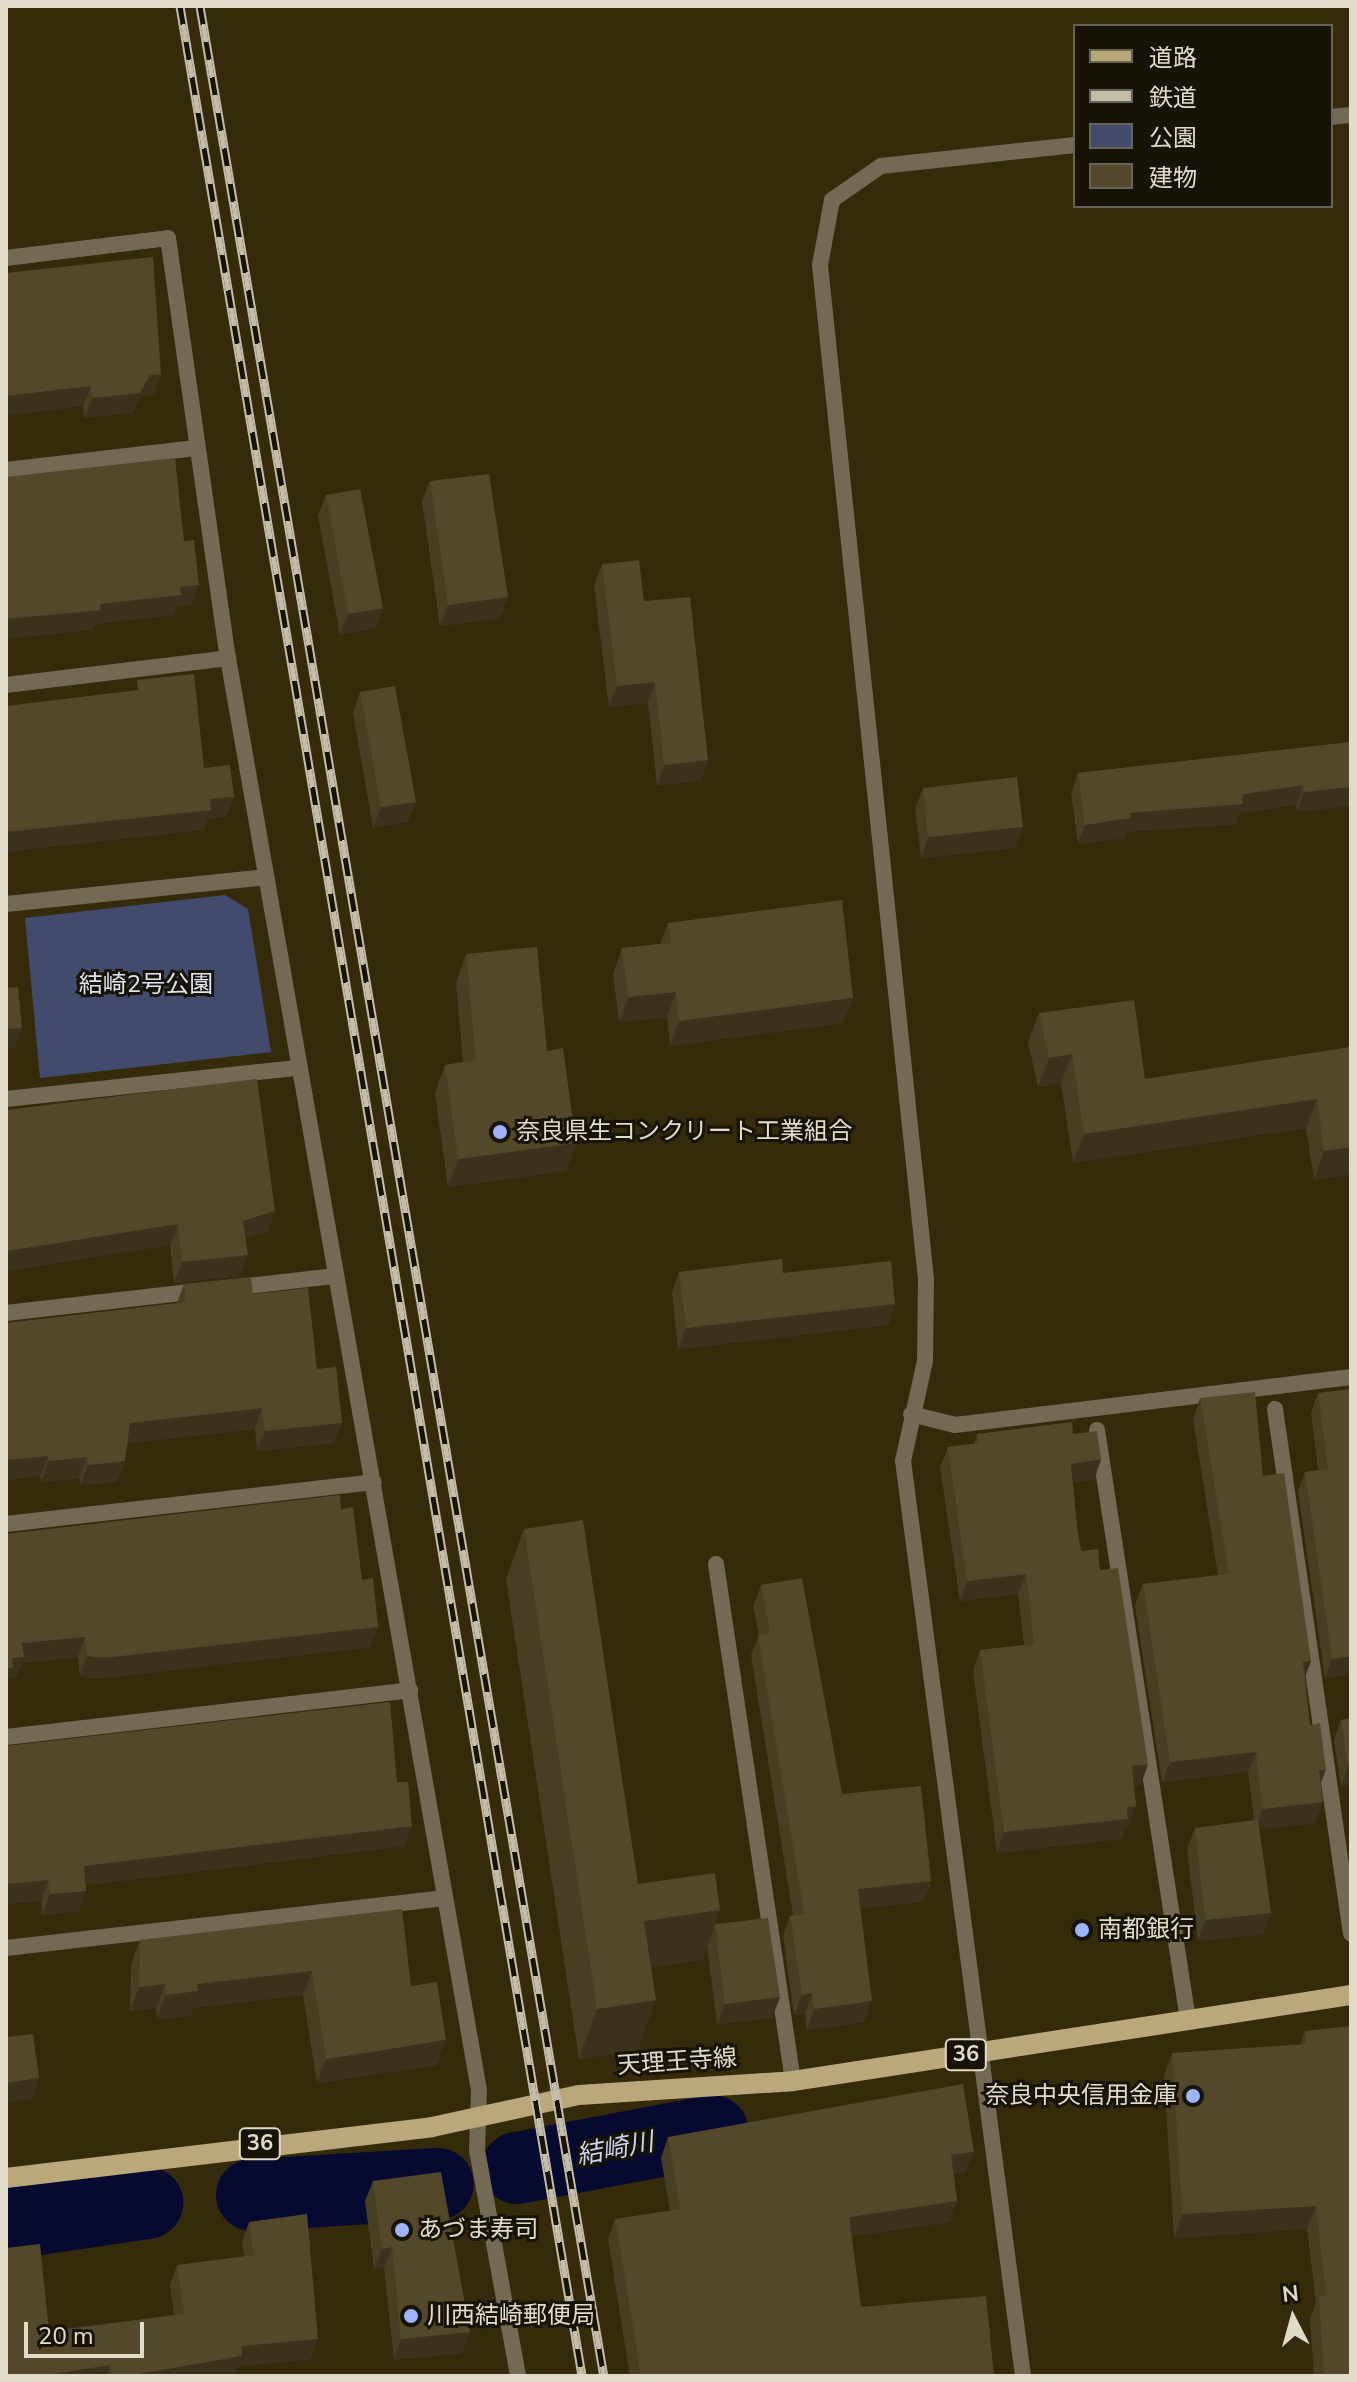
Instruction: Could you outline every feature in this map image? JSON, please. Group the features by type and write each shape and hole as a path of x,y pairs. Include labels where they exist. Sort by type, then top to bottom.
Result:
{"main road":[{"name":"天理王寺線","path":"6,2178 432,2127 478,2114 579,2095 793,2081 1351,1995"}],"street":[{"path":"1023,2376 903,1461 925,1361 926,1279 820,265 832,200 881,166 1073,145"},
{"path":"6,258 168,238 228,658 297,1068 410,1690 478,2114 477,2150 518,2376"},
{"path":"6,470 196,448"},
{"path":"6,685 228,658"},
{"path":"6,904 266,877"},
{"path":"6,1099 297,1068"},
{"path":"6,1313 336,1276"},
{"path":"911,1414 955,1425 1351,1377"},
{"path":"1275,1409 1351,1934"},
{"path":"1097,1430 1188,2020"},
{"path":"6,1524 374,1482"},
{"path":"716,1564 793,2081"},
{"path":"6,1737 410,1690"},
{"path":"6,1948 445,1898"}],"green space":[{"name":"結崎2号公園","path":"225,895 248,909 271,1052 40,1078 25,918"}],"building":[{"path":"153,257 161,374 150,375 140,393 92,398 91,386 6,396 6,273"},
{"path":"175,458 184,541 194,540 199,585 180,587 181,595 100,604 101,610 6,619 6,477"},
{"path":"489,474 508,597 448,605 430,481"},
{"path":"360,489 383,608 348,614 326,495"},
{"path":"639,560 644,601 690,597 708,760 664,765 655,682 617,686 602,564"},
{"path":"194,674 204,768 230,765 234,797 210,799 211,810 6,832 6,706 138,690 137,680"},
{"path":"395,686 416,802 381,807 360,692"},
{"path":"1351,742 1351,787 1304,792 1303,785 1242,794 1243,804 1130,813 1131,818 1085,825 1078,773"},
{"path":"1017,777 1023,827 928,837 923,788"},
{"path":"842,900 853,998 679,1021 676,992 628,997 622,948 671,943 668,923"},
{"path":"537,947 547,1051 563,1048 576,1143 458,1159 445,1065 476,1060 466,954"},
{"path":"18,987 22,1028 6,1029 6,988"},
{"path":"1134,1000 1145,1079 1351,1047 1351,1147 1324,1151 1317,1099 1084,1134 1072,1054 1049,1058 1039,1013"},
{"path":"257,1079 275,1211 243,1221 248,1255 182,1262 178,1224 6,1251 6,1110"},
{"path":"782,1259 783,1273 891,1261 895,1304 686,1328 679,1272"},
{"path":"251,1277 253,1294 308,1288 317,1369 336,1367 342,1423 265,1431 262,1408 130,1423 125,1461 88,1465 87,1457 49,1461 48,1456 6,1460 6,1323 186,1302 184,1284"},
{"path":"1351,1389 1351,1656 1332,1659 1305,1472 1328,1469 1318,1393"},
{"path":"1255,1392 1263,1476 1284,1473 1311,1661 1303,1662 1310,1725 1320,1723 1326,1769 1319,1770 1323,1802 1262,1809 1256,1752 1170,1762 1143,1584 1229,1574 1200,1398"},
{"path":"1072,1422 1073,1434 1097,1431 1101,1459 1071,1464 1077,1527 1081,1551 1098,1549 1100,1570 1118,1568 1148,1764 1132,1766 1136,1806 1127,1807 1128,1819 1004,1832 980,1650 1034,1644 1026,1574 967,1581 948,1447 978,1443 977,1434"},
{"path":"340,1495 341,1509 353,1507 362,1580 373,1578 378,1627 104,1658 87,1656 85,1637 22,1643 24,1657 12,1658 13,1668 6,1668 6,1534"},
{"path":"583,1520 638,1884 715,1873 720,1910 644,1921 656,2000 597,2009 524,1529"},
{"path":"802,1578 842,1794 921,1786 931,1881 858,1889 872,2001 814,2009 812,1993 802,1995 790,1916 804,1914 758,1635 770,1633 761,1585"},
{"path":"390,1702 397,1782 408,1782 412,1826 84,1866 86,1891 50,1894 48,1880 6,1884 6,1746"},
{"path":"1351,1718 1351,1766 1348,1766 1341,1720"},
{"path":"1258,1820 1271,1913 1205,1920 1195,1828"},
{"path":"402,1909 411,1986 437,1982 446,2040 326,2059 312,1971 197,1984 198,1991 166,1995 165,1984 139,1987 140,1940"},
{"path":"768,1918 780,1997 725,2004 715,1924"},
{"path":"1351,2026 1351,2376 1324,2376 1319,2296 1326,2295 1316,2206 1182,2214 1172,2053 1306,2044 1305,2031"},
{"path":"33,2034 39,2078 6,2083 6,2037"},
{"path":"963,2084 974,2152 951,2155 957,2201 849,2217 861,2307 986,2296 994,2376 641,2376 615,2219 680,2209 668,2137"},
{"path":"441,2172 470,2332 401,2339 392,2247 382,2249 373,2181"},
{"path":"307,2214 318,2339 241,2346 242,2356 127,2376 112,2376 110,2365 39,2376 6,2376 6,2248 40,2244 49,2331 85,2327 184,2314 177,2265 254,2255 249,2222"}],"waterway":[{"name":"結崎川","path":"517,2168 713,2131"},
{"name":"結崎川","path":"252,2195 438,2184"},
{"name":"結崎川","path":"6,2224 147,2203"}],"railway":[{"path":"180,6 582,2376"},
{"path":"200,6 604,2376"}],"place":[{"name":"奈良県生コンクリート工業組合","path":"500,1132"},
{"name":"南都銀行","path":"1082,1930"},
{"name":"奈良中央信用金庫","path":"1193,2096"},
{"name":"あづま寿司","path":"402,2230"},
{"name":"川西結崎郵便局","path":"411,2316"}]}
